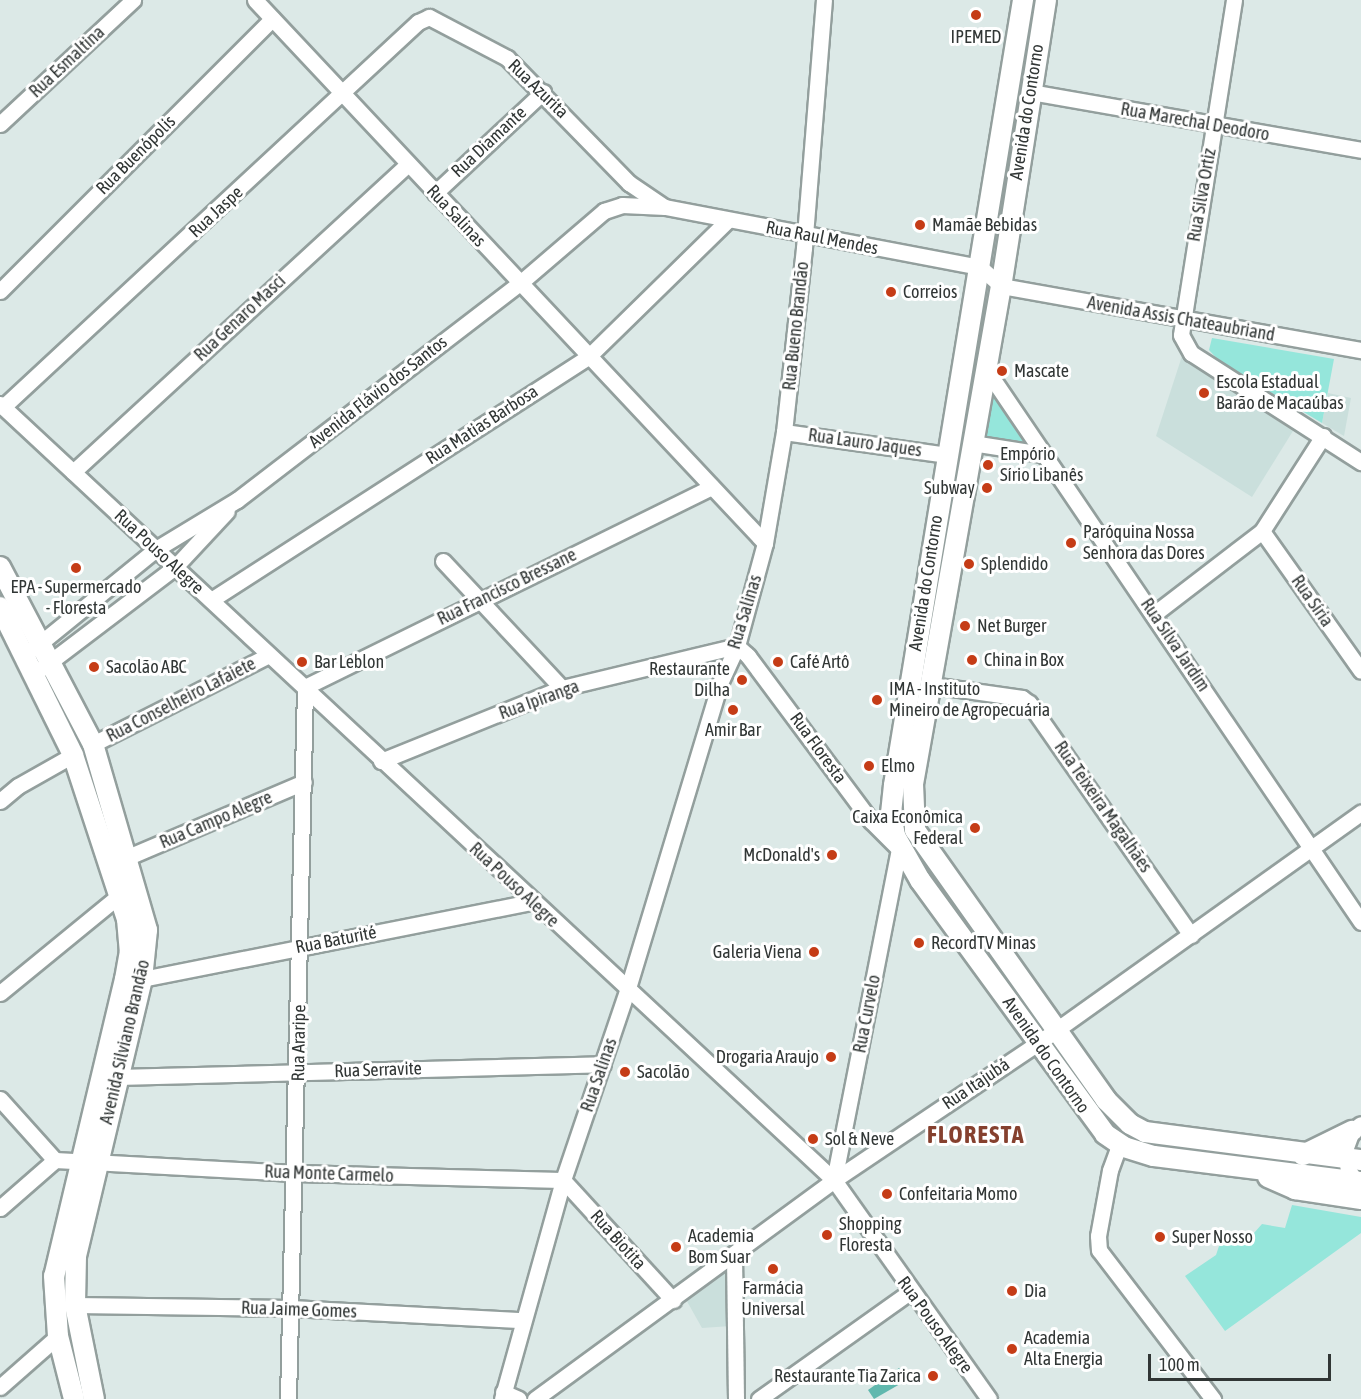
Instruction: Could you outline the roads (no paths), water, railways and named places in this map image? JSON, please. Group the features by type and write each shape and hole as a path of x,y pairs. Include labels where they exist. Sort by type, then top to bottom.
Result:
{"main road":[{"name":"Avenida do Contorno","path":"1023,0 894,785 892,824 899,849 1092,1120 1124,1146 1154,1156 1359,1187"},
{"name":"Avenida do Contorno","path":"1046,0 1001,286 972,443 911,807 921,843 1058,1028 1106,1100 1136,1128 1303,1155 1353,1159"},
{"name":"Avenida Silviano Brandão","path":"0,567 53,662 93,744 128,857 147,930 142,979 117,1077 87,1162 54,1276 58,1336 74,1399"},
{"name":"Avenida Silviano Brandão","path":"2,617 73,755 121,894 130,951 87,1162 76,1256 75,1305 94,1399"},
{"path":"899,849 921,843"},
{"path":"1303,1155 1356,1128"}],"street":[{"name":"Rua Esmaltina","path":"0,124 134,0"},
{"name":"Rua Salinas","path":"255,0 407,165 765,543 737,646 720,683 628,988 563,1180 502,1396 519,1399"},
{"name":"Rua Bueno Brandão","path":"765,543 783,432 806,235 824,0"},
{"name":"Rua Silva Ortiz","path":"1180,320 1234,0"},
{"name":"Rua Azurita","path":"429,17 507,58 543,92 629,183 665,207"},
{"name":"Rua Jaspe","path":"2,406 342,95 417,22 429,17"},
{"name":"Rua Buenópolis","path":"0,291 272,19"},
{"name":"Rua Diamante","path":"435,193 543,92"},
{"name":"Rua Marechal Deodoro","path":"1030,92 1214,127 1361,150"},
{"name":"Rua Genaro Masci","path":"73,472 407,165"},
{"path":"520,283 604,211 629,183"},
{"path":"604,211 622,205 665,207"},
{"name":"Rua Raul Mendes","path":"665,207 980,267"},
{"name":"Rua Matias Barbosa","path":"211,600 588,357 728,220"},
{"path":"497,300 499,262"},
{"path":"974,297 1001,286 980,267"},
{"name":"Avenida Flávio dos Santos","path":"27,665 42,643 156,549 237,500 520,283"},
{"name":"Avenida Assis Chateaubriand","path":"1001,286 1180,320 1361,350"},
{"path":"1180,320 1181,335 1191,353 1361,462"},
{"name":"Rua Silva Jardim","path":"986,369 1361,922"},
{"name":"Rua Pouso Alegre","path":"2,406 305,687 531,902 628,988 834,1180 910,1291 989,1399"},
{"name":"Rua Lauro Jaques","path":"783,432 947,454"},
{"path":"1154,614 1262,531 1323,436"},
{"path":"972,443 1042,454"},
{"name":"Rua Francisco Bressane","path":"305,687 711,488"},
{"name":"Avenida Flávio dos Santos","path":"27,665 53,662 175,567 237,500"},
{"name":"Rua Síria","path":"1262,531 1361,671"},
{"path":"443,561 477,601 562,688"},
{"name":"Rua Floresta","path":"737,646 760,668 867,815 899,849"},
{"name":"Rua Ipiranga","path":"381,761 562,688 737,646"},
{"name":"Rua Conselheiro Lafaiete","path":"93,744 269,655"},
{"name":"Rua Teixeira Magalhães","path":"931,685 1022,698 1035,710 1191,935"},
{"name":"Rua Araripe","path":"288,1399 299,1072 305,687"},
{"path":"0,801 18,786 73,755"},
{"name":"Rua Campo Alegre","path":"128,857 304,782"},
{"name":"Rua Itajubá","path":"535,1399 734,1256 834,1180 1038,1043 1361,813"},
{"name":"Rua Curvelo","path":"834,1180 899,849"},
{"path":"0,993 121,894"},
{"name":"Rua Baturité","path":"142,979 531,902"},
{"name":"Rua Serravite","path":"117,1077 603,1064"},
{"path":"0,1099 55,1160 0,1208"},
{"path":"1353,1159 1356,1128"},
{"path":"1124,1146 1117,1151 1110,1170 1098,1236 1099,1250 1213,1399"},
{"name":"Avenida do Contorno","path":"1353,1159 1348,1170 1359,1187"},
{"name":"Rua Monte Carmelo","path":"55,1160 294,1173 563,1180"},
{"name":"Rua Biotita","path":"563,1180 673,1300"},
{"path":"734,1256 736,1399"},
{"path":"759,1399 910,1291"},
{"name":"Rua Jaime Gomes","path":"75,1305 291,1308 523,1320"},
{"path":"0,1387 58,1336"}],"water":[{"path":"899,1368 907,1380 874,1399 868,1390"}],"place":[{"name":"IPEMED","path":"976,15"},
{"name":"Mamãe Bebidas","path":"920,225"},
{"name":"Correios","path":"891,292"},
{"name":"Mascate","path":"1002,371"},
{"name":"Escola Estadual Barão de Macaúbas","path":"1204,393"},
{"name":"Empório Sírio Libanês","path":"988,465"},
{"name":"Subway","path":"987,488"},
{"name":"Paróquina Nossa Senhora das Dores","path":"1071,543"},
{"name":"Splendido","path":"969,564"},
{"name":"EPA - Supermercado - Floresta","path":"76,568"},
{"name":"Net Burger","path":"965,626"},
{"name":"China in Box","path":"972,660"},
{"name":"Bar Leblon","path":"302,662"},
{"name":"Café Artô","path":"778,662"},
{"name":"Sacolão ABC","path":"94,667"},
{"name":"Restaurante Dilha","path":"742,680"},
{"name":"IMA - Instituto Mineiro de Agropecuária","path":"877,700"},
{"name":"Amir Bar","path":"733,710"},
{"name":"Elmo","path":"869,766"},
{"name":"Caixa Econômica Federal","path":"975,828"},
{"name":"McDonald's","path":"832,855"},
{"name":"RecordTV Minas","path":"919,943"},
{"name":"Galeria Viena","path":"814,952"},
{"name":"Drogaria Araujo","path":"831,1057"},
{"name":"Sacolão","path":"625,1072"},
{"name":"Sol & Neve","path":"813,1139"},
{"name":"Confeitaria Momo","path":"887,1194"},
{"name":"Shopping Floresta","path":"827,1235"},
{"name":"Super Nosso","path":"1160,1237"},
{"name":"Academia Bom Suar","path":"676,1247"},
{"name":"Farmácia Universal","path":"773,1269"},
{"name":"Dia","path":"1012,1291"},
{"name":"Academia Alta Energia","path":"1012,1349"},
{"name":"Restaurante Tia Zarica","path":"933,1376"}],"district":[{"name":"FLORESTA","path":"976,1135"}]}
